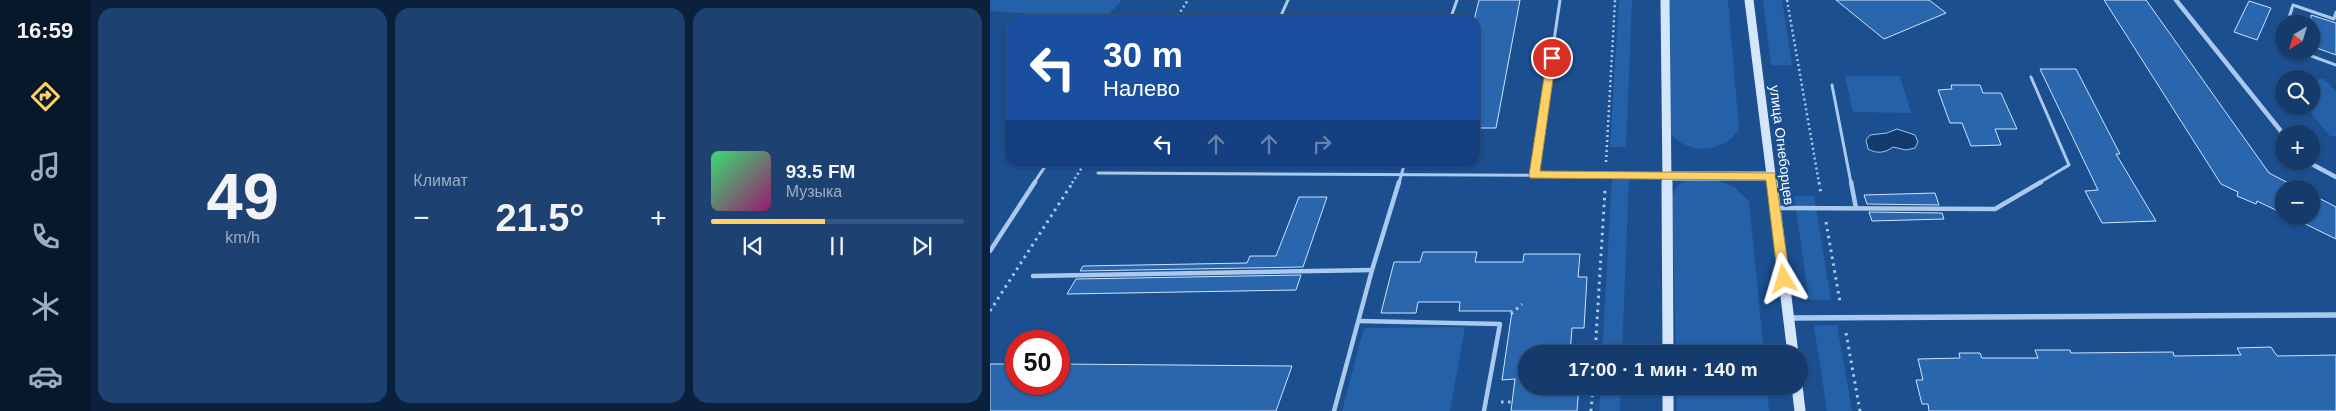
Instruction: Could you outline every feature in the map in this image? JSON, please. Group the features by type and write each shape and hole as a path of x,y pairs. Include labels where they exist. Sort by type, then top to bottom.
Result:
{"main road":[{"path":"1665,0 1668,345"},
{"name":"улица Огнеборцев","path":"1749,0 1792,345"},
{"path":"1666,176 1771,176"},
{"path":"1668,395 1668,411"},
{"path":"1798,395 1800,411"}],"street":[{"path":"2176,0 2276,125"},
{"path":"2320,168 2336,177"},
{"path":"1789,318 2336,314"}],"lane":[{"path":"1281,15 1288,0"},
{"path":"1452,15 1457,0"},
{"path":"1534,175 1560,0"},
{"path":"2290,15 2293,5 2334,19 2336,12"},
{"path":"2320,59 2336,65"},
{"path":"1775,208 1995,209 2069,165 2031,77"},
{"path":"1832,85 1856,208"},
{"path":"990,251 1045,167"},
{"path":"1334,411 1372,270 1403,167"},
{"path":"1098,173 1666,176"},
{"path":"1033,276 1372,270"},
{"path":"1359,321 1500,324 1484,411"}],"path":[{"path":"1179,15 1188,0"},
{"path":"990,311 1082,167"},
{"path":"1591,411 1592,395"}],"shaded area":[{"path":"990,0 1122,0 1108,15 1047,15 990,11"},
{"path":"1619,0 1632,0 1626,147 1610,147"},
{"path":"1667,0 1728,0 1739,129 1724,143 1715,147 1705,149 1685,145 1669,131"},
{"path":"1763,0 1782,0 1792,65 1771,65"},
{"path":"1845,76 1900,76 1911,113 1853,112"},
{"path":"2320,79 2324,79 2336,92 2336,136 2330,136 2312,115 2320,115"},
{"path":"1897,129 1915,135 1918,142 1915,148 1906,150 1893,147 1881,152 1868,149 1866,140 1870,135 1887,133"},
{"path":"1612,177 1629,177 1622,345 1603,345"},
{"path":"1712,178 1734,187 1749,201 1763,345 1676,345 1672,198 1674,191 1682,182 1693,179"},
{"path":"1794,196 1814,196 1831,300 1809,300"},
{"path":"1837,325 1852,411 1827,411 1814,326"},
{"path":"1465,327 1450,411 1342,411 1364,328"},
{"path":"1600,395 1621,395 1620,411 1599,411"},
{"path":"1676,395 1768,395 1769,411 1677,411"}],"building":[{"path":"1479,0 1520,0 1496,128 1480,128 1480,15 1475,15"},
{"path":"1836,0 1929,0 1946,13 1884,39"},
{"path":"2104,0 2146,0 2269,173 2283,180 2275,180 2275,210 2257,201 2256,204 2237,196 2238,192 2221,184"},
{"path":"2249,1 2271,8 2257,40 2234,32"},
{"path":"2320,18 2336,23 2336,55 2320,49"},
{"path":"2040,69 2076,69 2120,154 2116,154 2156,221 2102,223 2085,191 2098,190"},
{"path":"1951,85 1980,85 1983,93 2001,93 2017,129 1995,129 2001,145 1971,146 1962,123 1950,123 1938,90 1952,89"},
{"path":"1935,193 1939,205 1867,204 1864,195"},
{"path":"1299,197 1327,197 1303,267 1080,271 1083,266 1247,263 1250,256 1276,256"},
{"path":"2320,199 2336,207 2336,239 2307,225 2320,225"},
{"path":"1869,212 1942,213 1944,219 1872,221"},
{"path":"1423,252 1477,252 1475,262 1523,262 1524,254 1580,254 1578,277 1587,277 1584,328 1572,328 1571,345 1518,345 1518,395 1578,395 1577,411 1511,411 1515,379 1502,380 1512,311 1459,311 1460,302 1418,302 1416,313 1381,313 1394,262 1420,262"},
{"path":"1301,275 1296,290 1067,294 1076,279"},
{"path":"2271,347 2277,356 2336,355 2336,411 1929,411 1928,404 1922,404 1916,380 1923,380 1918,359 1960,358 1959,353 1980,353 1982,358 2038,358 2035,350 2070,350 2071,353 2173,352 2174,356 2241,355 2237,348"},
{"path":"990,364 1005,364 1005,395 1070,395 1070,364 1292,366 1276,411 990,411"}],"route":[{"path":"1552,58 1534,175 1771,176 1784,279"}]}
